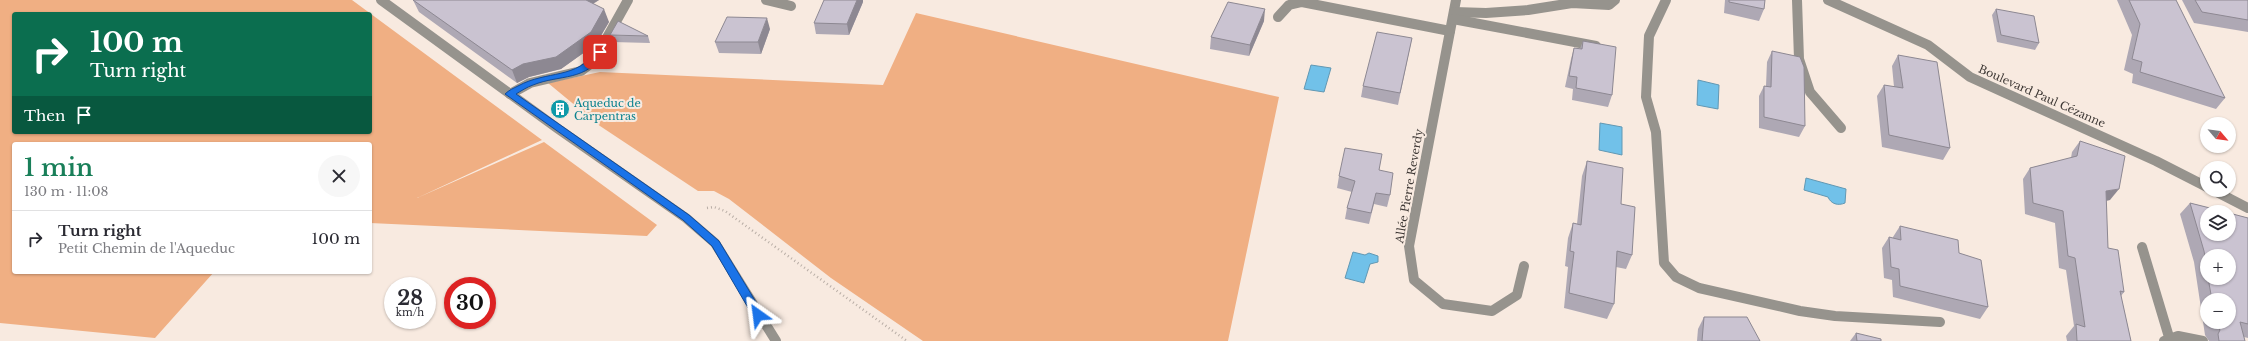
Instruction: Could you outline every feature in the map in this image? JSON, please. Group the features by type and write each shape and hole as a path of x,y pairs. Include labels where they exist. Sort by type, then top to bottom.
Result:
{"street":[{"path":"381,0 510,94 686,218 715,243 758,315 776,341"},
{"path":"510,94 530,83 581,71 594,61 628,0"},
{"path":"766,0 791,6"},
{"name":"Allée Pierre Reverdy","path":"1456,0 1409,246 1414,280 1443,304 1492,311 1516,295 1524,266"},
{"path":"1453,15 1528,10 1572,3 1609,5 1614,0"},
{"path":"1666,0 1649,36 1646,97 1656,132 1664,263 1676,277 1700,288 1800,311 1835,316 1940,322"},
{"path":"1797,0 1799,59 1810,92 1841,128"},
{"name":"Boulevard Paul Cézanne","path":"1828,0 1928,45 1970,77 2156,161 2200,183"},
{"path":"1278,17 1289,4 1302,2 1450,31"},
{"path":"1453,15 1604,47"},
{"path":"2227,197 2248,208"},
{"path":"2142,247 2166,339 2188,336 2204,341"}],"path":[{"path":"686,218 700,209 714,207 725,211 907,341"}],"shaded area":[{"path":"0,0 352,0 368,12 12,12 12,134 372,134 372,15 542,140 417,198 544,142 657,225 647,236 372,223 372,142 12,142 12,274 212,274 155,338 0,323"},
{"path":"916,13 1279,97 1228,341 923,341 831,278 729,199 714,191 698,191 600,126 548,83 600,72 883,85"}],"water":[{"path":"1311,65 1331,68 1324,92 1304,89"},
{"path":"1698,80 1719,85 1718,109 1697,105"},
{"path":"1600,123 1622,127 1622,155 1599,150"},
{"path":"1806,178 1846,189 1845,203 1835,204 1828,197 1804,190"},
{"path":"1353,252 1365,255 1369,253 1378,256 1378,262 1370,264 1364,283 1345,278"}],"building":[{"path":"413,0 586,0 604,9 591,32 556,57 523,64 512,70"},
{"path":"824,0 857,0 847,24 814,23"},
{"path":"1729,0 1765,0 1764,9 1729,2"},
{"path":"2129,0 2176,0 2225,98 2140,72 2142,62 2132,59 2140,24"},
{"path":"2195,0 2248,0 2248,20 2202,12"},
{"path":"1228,2 1265,9 1250,45 1211,37"},
{"path":"1996,9 2034,16 2039,43 2001,35"},
{"path":"727,17 767,18 758,42 715,42"},
{"path":"618,21 648,36 610,35"},
{"path":"1377,32 1412,38 1400,93 1363,86"},
{"path":"1583,41 1616,47 1612,95 1576,88 1577,77 1569,76 1574,48 1582,49"},
{"path":"1772,51 1800,57 1804,67 1805,126 1764,117 1764,86 1771,87"},
{"path":"1898,55 1937,62 1950,148 1889,135 1884,85 1903,88"},
{"path":"2080,141 2125,156 2119,189 2106,191 2108,248 2118,250 2124,292 2120,291 2131,341 2077,341 2076,324 2085,327 2075,258 2068,256 2063,211 2033,203 2030,168 2077,156"},
{"path":"1345,148 1382,154 1379,170 1393,173 1390,195 1376,193 1371,213 1347,208 1355,181 1339,176"},
{"path":"1587,161 1623,168 1621,204 1635,207 1632,255 1617,251 1614,304 1569,293 1574,252 1570,251 1573,223 1581,225"},
{"path":"2190,203 2200,206 2200,237"},
{"path":"2236,215 2248,218 2248,324 2240,322 2245,341 2219,341 2219,329 2236,329 2236,293 2211,293 2209,285 2236,285 2236,249 2203,249 2201,241 2236,241"},
{"path":"1900,226 1958,240 1959,253 1981,260 1988,307 1900,286 1899,269 1891,267 1889,237 1901,240"},
{"path":"1704,317 1747,317 1760,341 1702,341"},
{"path":"1856,333 1881,339 1881,341 1857,341"}],"place":[{"name":"Aqueduc de Carpentras","path":"560,109"}],"route":[{"path":"600,52 594,61 581,71 530,83 510,94 686,218 715,243 758,315"}]}
